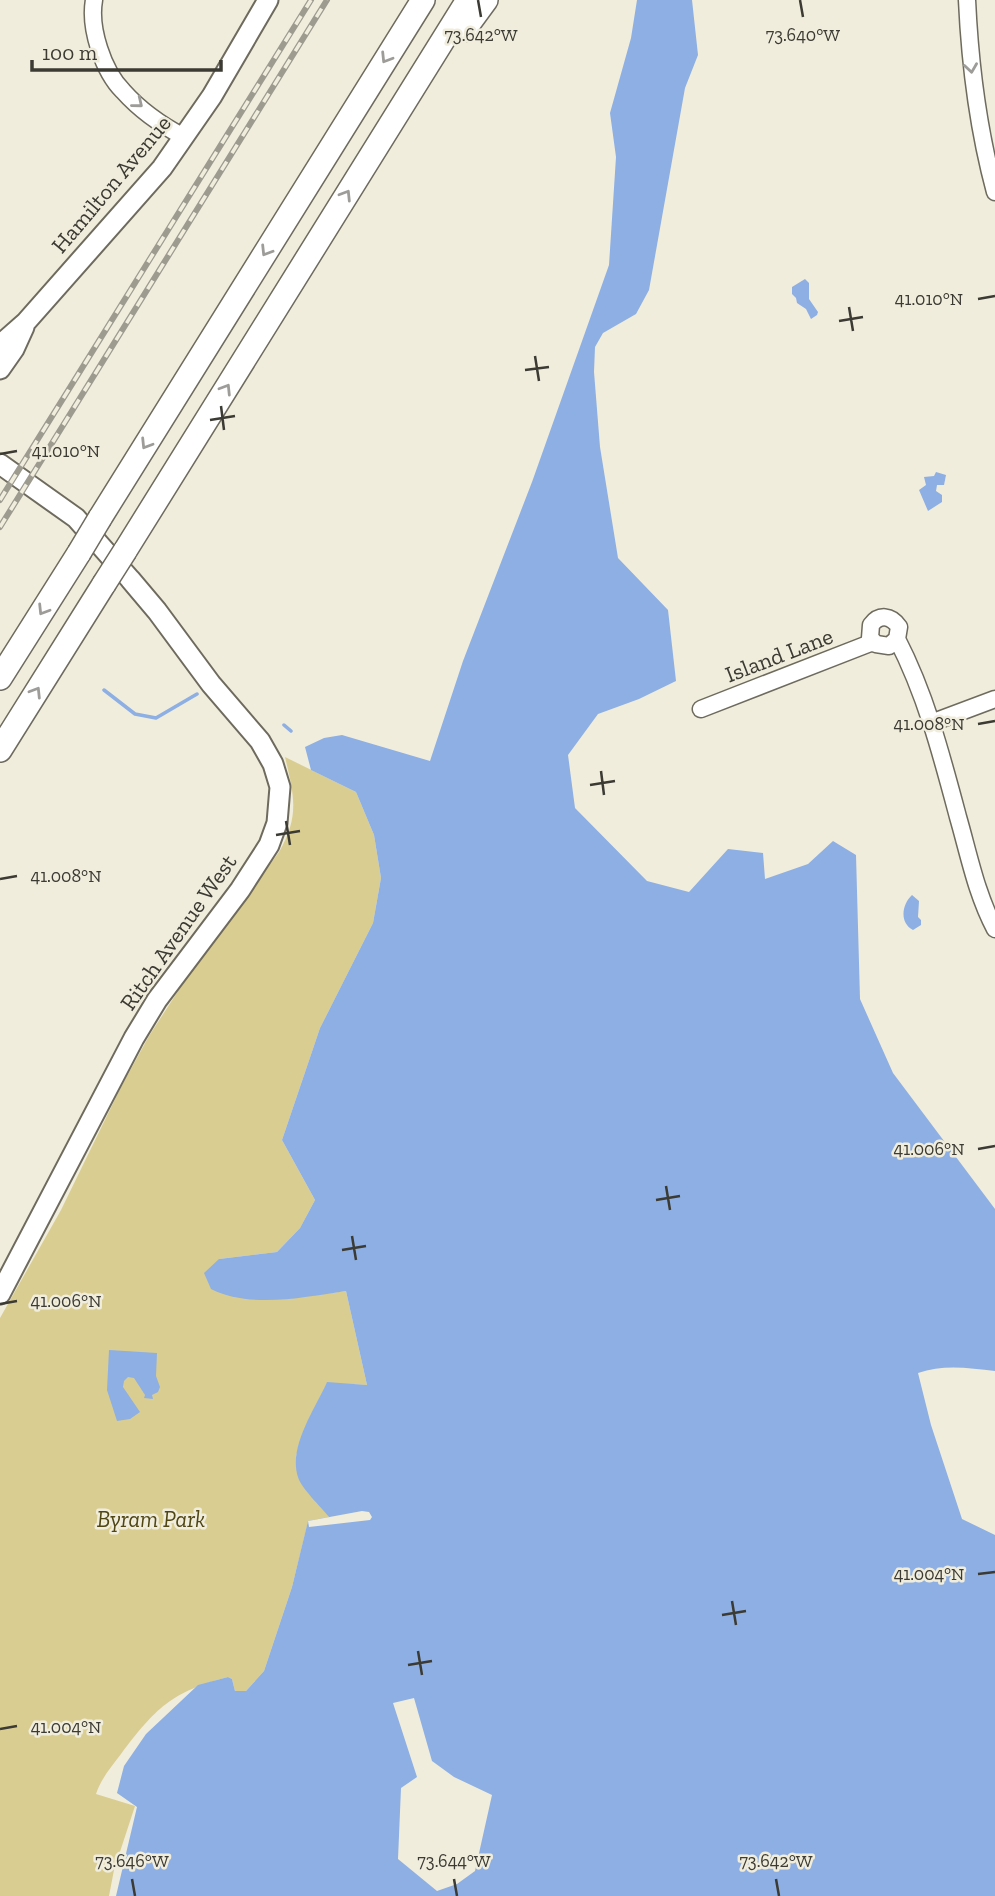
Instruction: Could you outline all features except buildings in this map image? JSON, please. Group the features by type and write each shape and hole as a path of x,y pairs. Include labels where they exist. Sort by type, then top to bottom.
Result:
{"highway":[{"path":"0,678 422,0"},
{"path":"0,750 468,0"},
{"path":"383,135 486,0"}],"main road":[{"name":"Hamilton Avenue","path":"0,345 26,322 162,168 212,96 268,0"},
{"name":"Hamilton Avenue","path":"0,369 14,349 26,322"},
{"name":"Ritch Avenue West","path":"0,464 76,518 157,611 211,684 260,741 269,756 280,787 281,807 269,845 240,890 157,1000 134,1038 0,1294"}],"street":[{"path":"94,0 94,23 100,47 122,91 184,138"},
{"path":"967,0 970,62 980,126 995,192"},
{"path":"885,617 897,624 897,639 886,647 873,642 870,625 885,617"},
{"path":"897,639 931,723 983,906 995,929"},
{"name":"Island Lane","path":"701,709 873,642"},
{"path":"931,723 995,699"}],"green space":[{"name":"Byram Park","path":"285,757 356,792 374,835 381,878 373,923 320,1028 282,1140 315,1200 300,1228 277,1252 219,1259 308,1296 346,1291 367,1385 327,1383 302,1436 296,1456 329,1517 308,1522 292,1587 264,1671 246,1691 235,1691 232,1679 228,1677 192,1689 166,1704 133,1738 101,1783 96,1794 135,1806 114,1870 109,1896 0,1896 0,1318 61,1210 149,1036 286,839 292,816 293,794"}],"water":[{"path":"637,0 692,0 698,55 685,88 649,290 636,314 603,333 595,347 594,372 600,447 618,558 668,610 676,681 639,699 598,714 568,755 575,808 647,881 689,892 728,849 763,853 765,879 808,864 833,841 856,855 860,999 893,1073 995,1209 995,1371 946,1368 918,1373 931,1425 962,1519 995,1535 995,1896 116,1896 137,1807 117,1793 124,1766 146,1734 198,1685 228,1677 232,1679 235,1691 246,1691 264,1671 292,1587 308,1521 329,1517 298,1477 296,1465 300,1441 327,1382 367,1385 346,1291 278,1300 243,1299 211,1289 204,1273 219,1259 277,1252 300,1228 315,1200 282,1140 320,1028 373,923 381,878 374,835 356,792 311,770 305,747 324,738 342,735 430,761 463,661 532,482 609,265 616,157 610,113 631,38","holes":["414,1698 432,1761 454,1777 492,1795 475,1871 457,1884 437,1891 398,1859 401,1788 417,1777 393,1703"]},
{"path":"805,279 809,283 809,299 818,312 811,319 792,294 792,287"},
{"path":"936,472 946,475 944,485 937,485 936,491 942,495 942,502 928,511 919,490 926,485 924,477 934,476"},
{"path":"912,895 919,901 918,917 921,920 921,925 913,930 906,923 903,913"},
{"path":"109,1350 157,1353 156,1376 160,1387 158,1392 152,1395 153,1399 144,1398 145,1395 134,1378 128,1377 124,1381 123,1387 140,1412 130,1419 117,1421 107,1390"}],"pier":[{"path":"369,1512 372,1517 370,1520 309,1527 308,1521"}],"waterway":[{"path":"104,690 135,714 156,718 197,694"},
{"path":"284,725 291,731"}],"railway":[{"path":"0,500 311,0"},
{"path":"0,527 327,0"}]}
